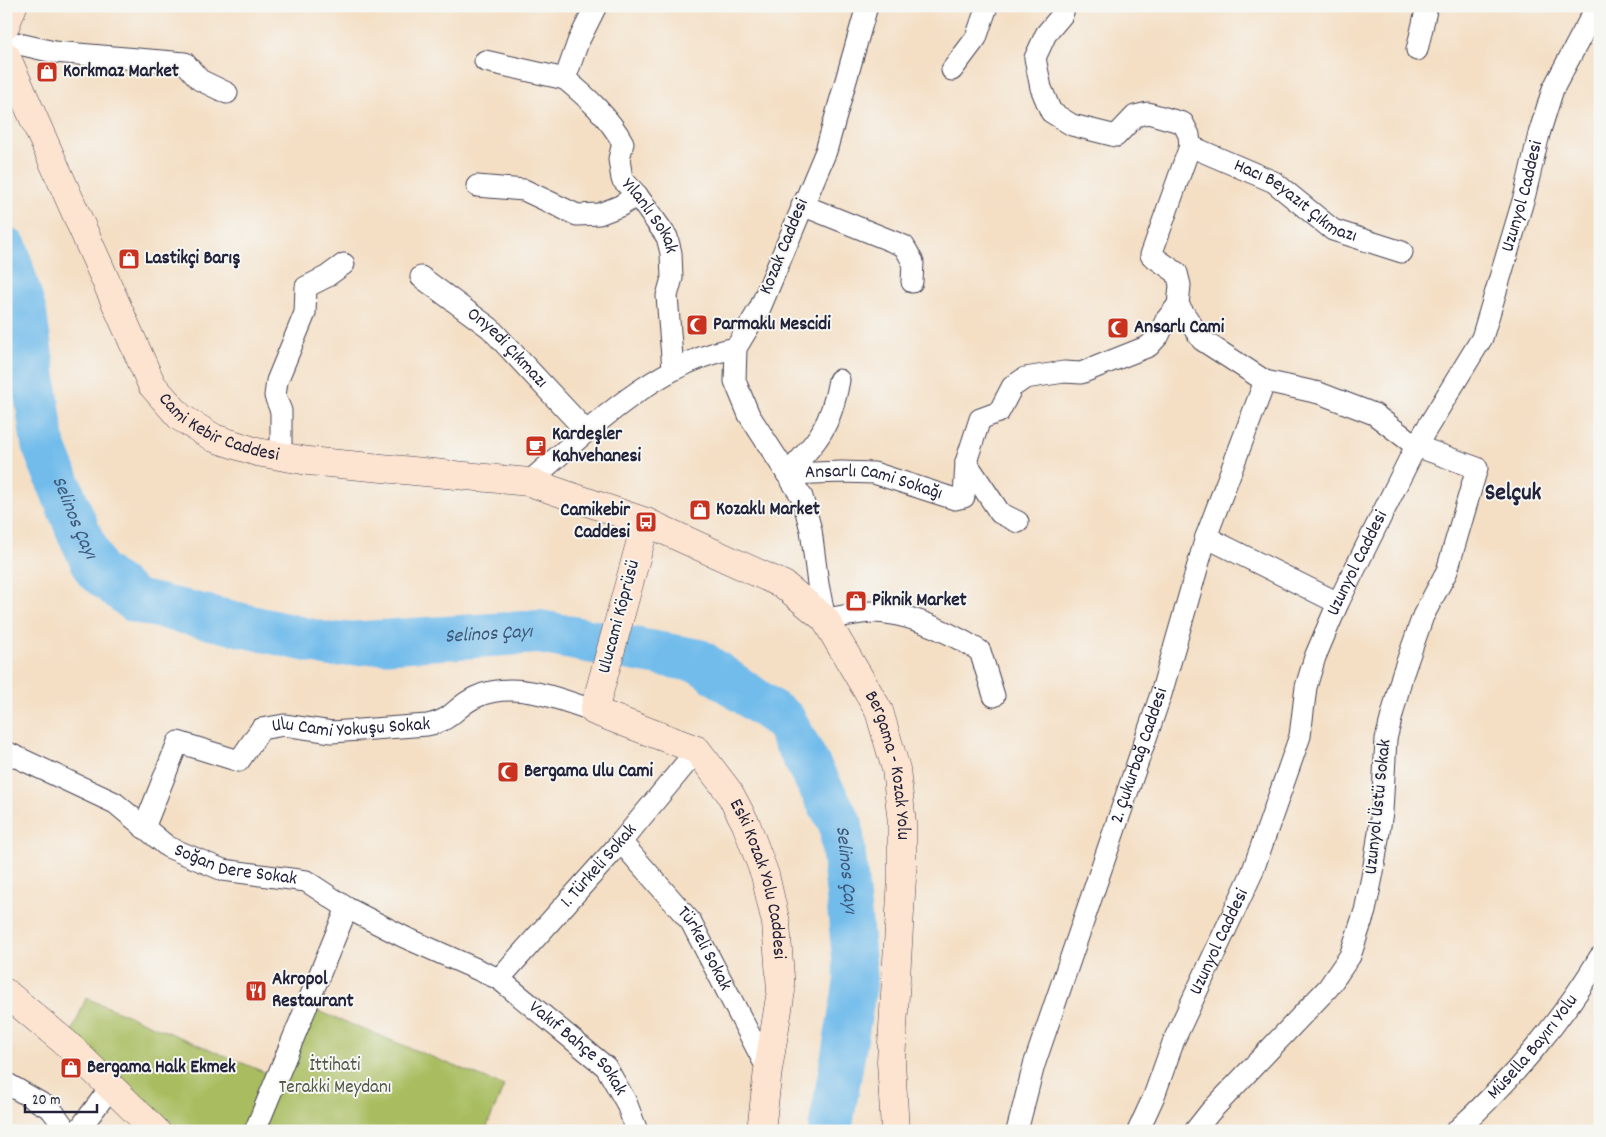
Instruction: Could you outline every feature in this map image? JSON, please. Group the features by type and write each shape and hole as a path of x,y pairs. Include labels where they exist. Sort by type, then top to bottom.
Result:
{"main road":[{"path":"6,24 14,6"},
{"name":"Cami Kebir Caddesi","path":"6,56 152,385 180,417 214,438 257,452 529,482 646,522"},
{"name":"Bergama - Kozak Yolu","path":"646,522 784,585 825,619 879,711 896,769 902,823 902,878 891,1062 895,1131"},
{"name":"Ulucami Köprüsü","path":"597,701 646,522"},
{"path":"597,701 697,750"},
{"name":"Eski Kozak Yolu Caddesi","path":"697,750 729,792 746,824 765,875 774,913 781,991 768,1070 761,1131"},
{"path":"6,993 66,1044 156,1131"}],"street":[{"path":"485,61 565,78 578,42 596,6"},
{"name":"Kozak Caddesi","path":"825,619 811,530 802,497 749,415 735,381 736,348 760,308 826,152 867,6"},
{"path":"952,70 976,38 987,6"},
{"path":"1065,6 1062,15 1046,34 1035,58 1041,88 1051,112 1072,125 1116,136 1135,116 1148,113 1182,123 1189,136 1190,146 1151,255 1177,273 1180,285 1178,306 1202,340 1266,381 1320,393 1374,414 1416,446"},
{"path":"1417,50 1426,6"},
{"name":"Uzunyol Caddesi","path":"1138,1131 1154,1096 1174,1040 1252,873 1300,736 1306,687 1315,657 1338,603 1416,446 1482,338 1526,194 1539,134 1553,89 1597,6"},
{"path":"6,41 54,52 185,63 200,80 228,93"},
{"name":"Yılanlı Sokak","path":"565,78 589,99 616,129 623,142 619,159 622,179 637,195 667,237 671,253 672,278 666,296 673,369"},
{"name":"Hacı Beyazıt Çıkmazı","path":"1190,146 1274,182 1332,230 1402,252"},
{"path":"477,186 524,190 577,215 600,214 620,206 637,195"},
{"path":"802,205 904,246 913,262 912,282"},
{"path":"281,456 281,411 275,396 277,381 305,314 306,287 326,277 344,264"},
{"name":"Onyedi Çıkmazı","path":"421,277 490,328 586,431"},
{"name":"Ansarlı Cami Sokağı","path":"787,474 874,473 955,499 964,497 966,462 980,419 999,412 1012,387 1025,378 1064,372 1081,373 1149,346 1159,335 1166,320 1178,306"},
{"path":"529,482 586,431 673,369 736,348"},
{"path":"787,474 811,449 826,427 834,405 839,380"},
{"name":"2. Çukurbağ Caddesi","path":"1017,1131 1037,1056 1161,694 1206,537 1266,381"},
{"name":"Uzunyol Üstü Sokak","path":"1195,1131 1210,1112 1328,988 1350,956 1365,911 1382,812 1386,739 1402,676 1423,616 1447,571 1477,468 1416,446"},
{"path":"966,462 1000,513 1018,522"},
{"path":"1206,537 1338,603"},
{"path":"825,619 872,612 927,624 957,637 980,651 994,696"},
{"name":"Ulu Cami Yokuşu Sokak","path":"144,828 178,742 240,761 261,729 284,725 332,732 427,725 443,722 464,704 477,697 507,690 597,701"},
{"name":"1. Türkeli Sokak","path":"499,979 621,842 697,750"},
{"name":"Soğan Dere Sokak","path":"6,752 115,803 168,847 223,870 306,881 347,908 404,937 499,979"},
{"name":"Türkeli Sokak","path":"621,842 691,922 768,1070"},
{"path":"255,1131 347,908"},
{"name":"Müsella Bayırı Yolu","path":"1456,1131 1529,1054 1581,988 1600,957"},
{"name":"Vakıf Bahçe Sokak","path":"499,979 606,1067 626,1102 637,1131"},
{"path":"6,1083 51,1109 68,1131"},
{"path":"78,1131 111,1087"}],"green space":[{"name":"İttihati Terakki Meydanı","path":"86,998 276,1077 306,1006 504,1086 485,1131 156,1131 67,1044"}],"waterway":[{"name":"Selinos Çayı","path":"6,249 25,313 43,444 79,533 97,571 136,601 330,645 539,632 699,661 784,720 841,825 856,980 830,1131"}],"place":[{"name":"Korkmaz Market","path":"47,72"},
{"name":"Lastikçi Barış","path":"129,259"},
{"name":"Parmaklı Mescidi","path":"697,325"},
{"name":"Ansarlı Cami","path":"1118,328"},
{"name":"Kardeşler Kahvehanesi","path":"536,446"},
{"name":"Kozaklı Market","path":"700,510"},
{"name":"Camikebir Caddesi","path":"646,522"},
{"name":"Piknik Market","path":"856,601"},
{"name":"Bergama Ulu Cami","path":"508,772"},
{"name":"Akropol Restaurant","path":"256,991"},
{"name":"Bergama Halk Ekmek","path":"71,1068"}],"district":[{"name":"Selçuk","path":"1513,494"}]}
